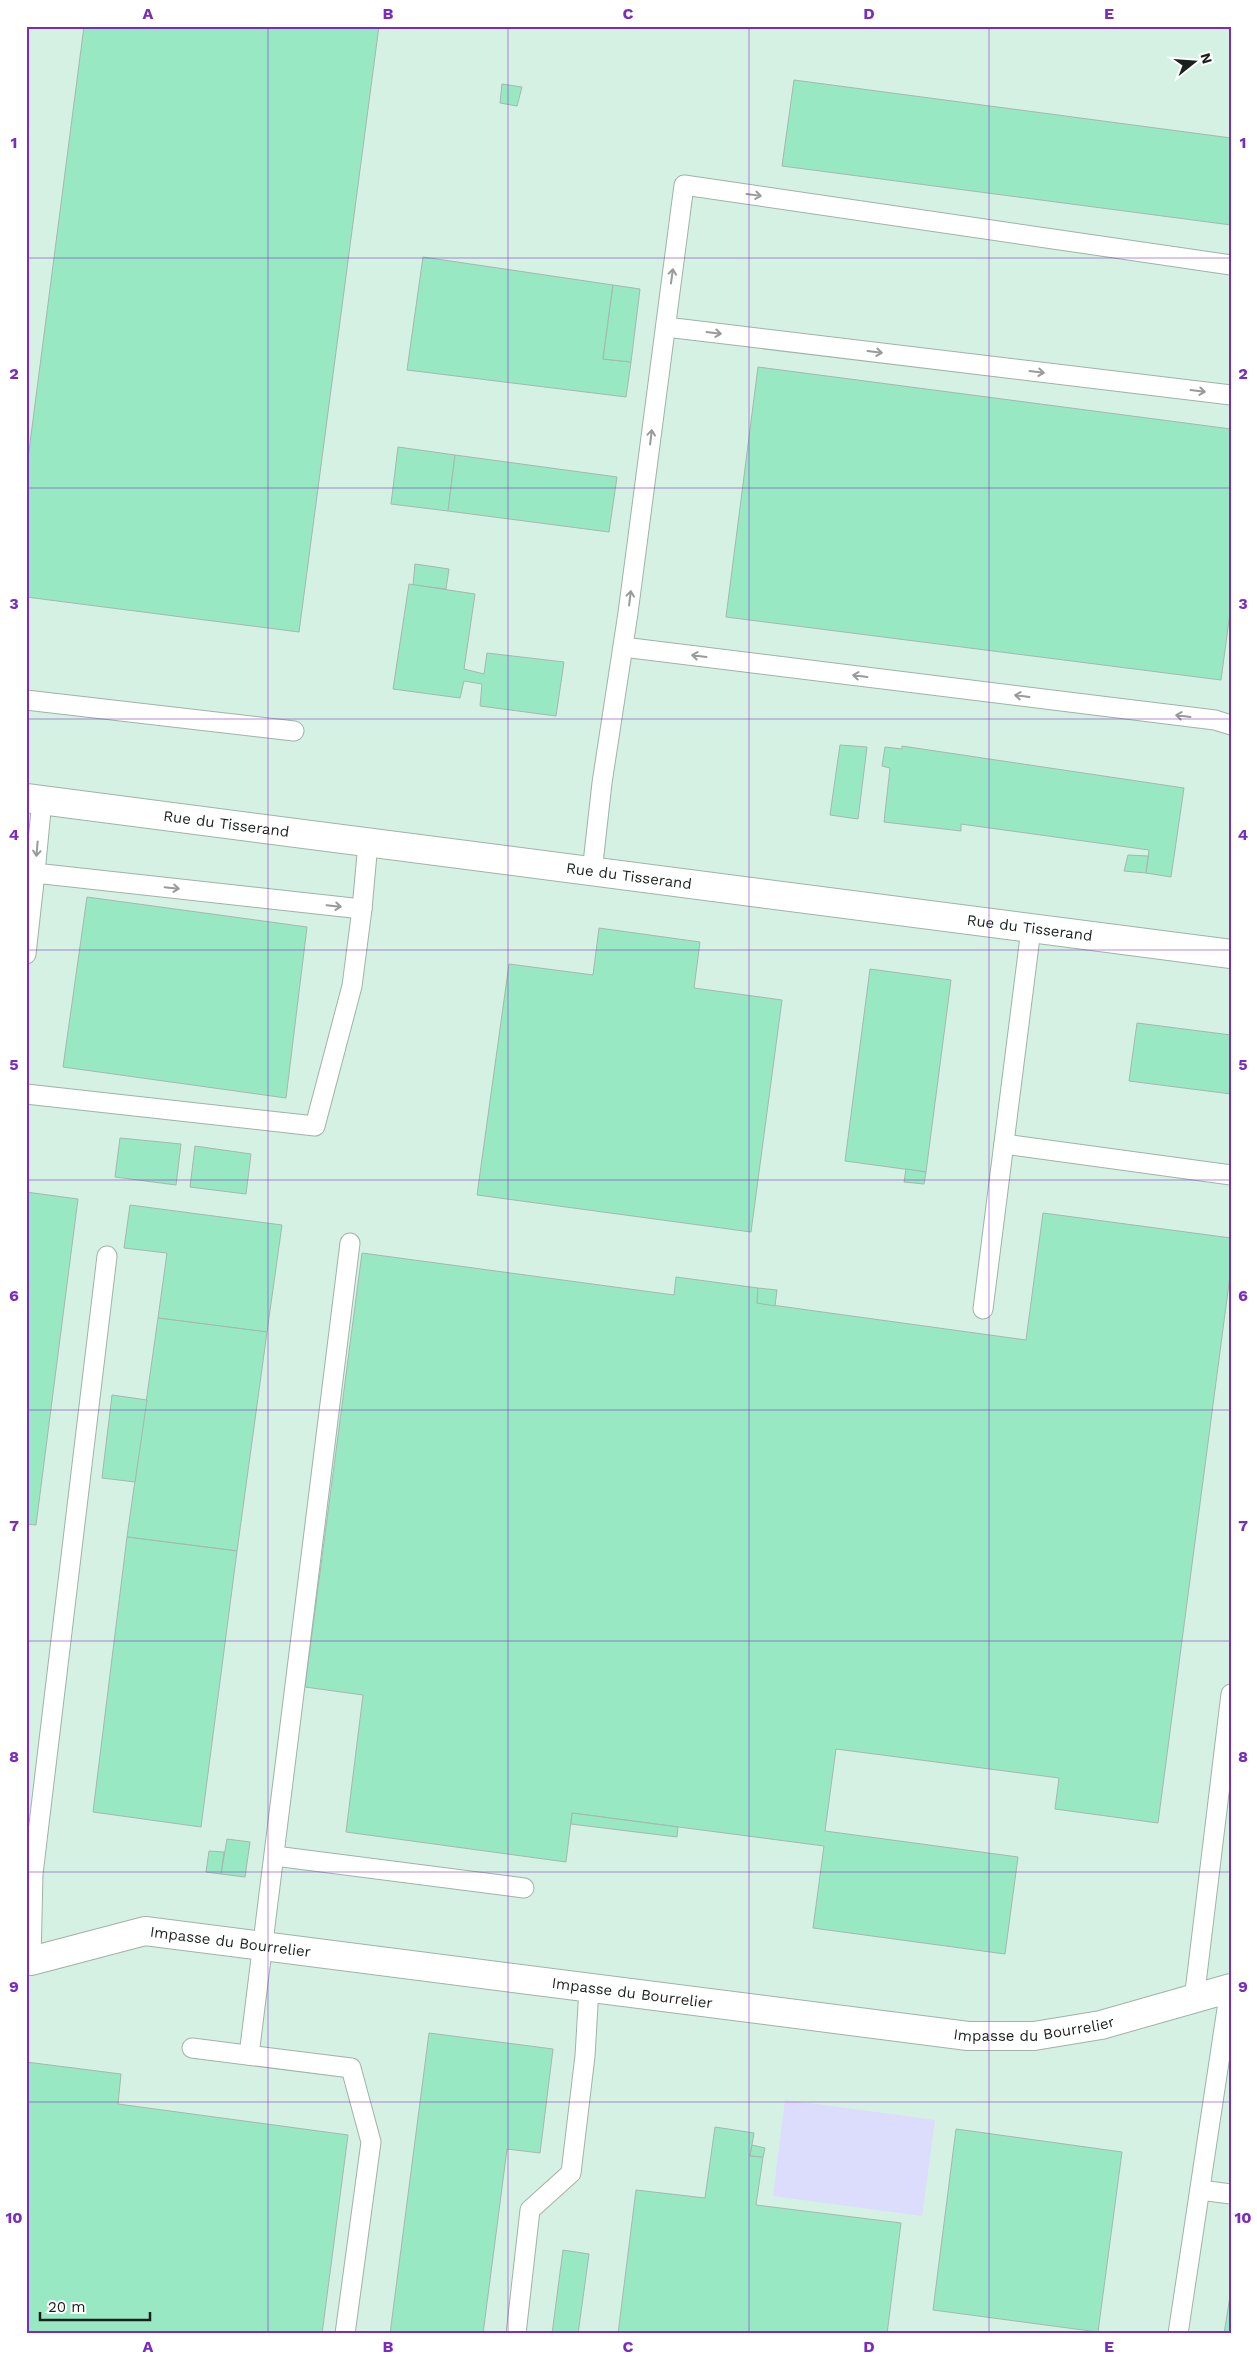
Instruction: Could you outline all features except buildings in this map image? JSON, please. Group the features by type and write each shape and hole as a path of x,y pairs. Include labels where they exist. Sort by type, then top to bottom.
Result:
{"street":[{"name":"Rue du Tisserand","path":"34,799 1231,954"},
{"name":"Impasse du Bourrelier","path":"31,1961 145,1931 968,2036 1034,2036 1101,2025 1230,1989"}],"lane":[{"path":"592,872 602,783 623,647 684,185 1231,265"},
{"path":"666,327 1231,395"},
{"path":"623,647 1215,720 1231,725"},
{"path":"26,700 294,731"},
{"path":"26,954 35,873 34,799"},
{"path":"26,1094 315,1126 352,986 368,843"},
{"path":"35,873 362,909"},
{"path":"983,1308 1031,929"},
{"path":"1004,1144 1231,1175"},
{"path":"249,2055 350,1243"},
{"path":"31,1961 33,1874 107,1256"},
{"path":"1194,2000 1231,1694"},
{"path":"275,1856 524,1888"},
{"path":"516,2334 530,2210 571,2173 585,2056 589,1988"},
{"path":"1178,2334 1230,1989"},
{"path":"192,2048 351,2068 372,2142 344,2334"},
{"path":"1200,2190 1231,2194"}],"shaded area":[{"path":"26,26 1231,26 1231,2334 26,2334"},
{"path":"785,2100 935,2120 922,2216 773,2196"}]}
